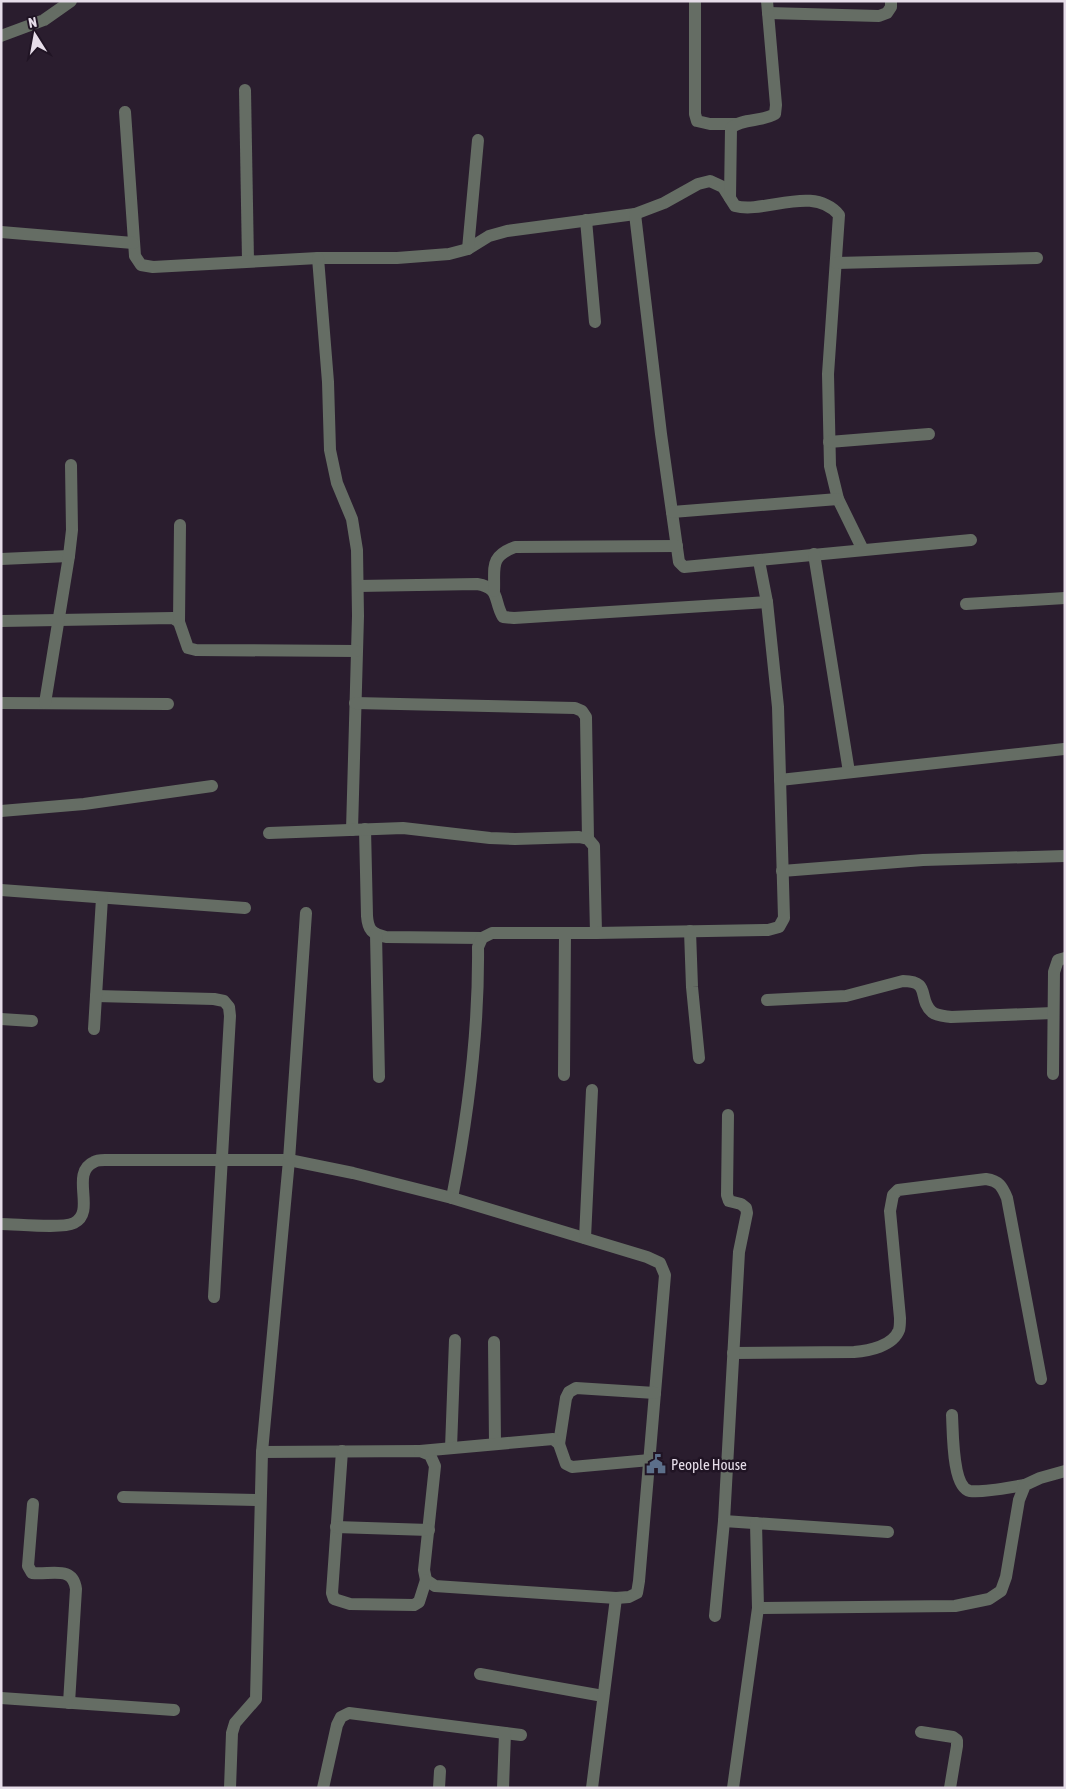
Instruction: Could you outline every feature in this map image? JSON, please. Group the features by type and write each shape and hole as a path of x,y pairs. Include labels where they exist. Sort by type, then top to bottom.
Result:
{"street":[{"path":"1,36 44,20 71,1"},
{"path":"695,1 695,114 696,121 710,124 736,124 762,119 775,114 776,105 768,7 879,16 887,13 891,7 891,1"},
{"path":"245,90 248,261"},
{"path":"125,112 135,256 141,264 153,267 248,261 318,258 397,258 449,254 468,250 489,236 507,230 635,214 664,203 698,184 710,181 723,187 735,206 745,208 804,201 822,202 832,207 839,214 828,374 830,466 838,499 863,550"},
{"path":"730,198 730,136 731,128 736,124"},
{"path":"468,250 478,140"},
{"path":"635,214 676,546 679,562 684,567 971,540"},
{"path":"586,220 595,322"},
{"path":"1,232 133,243"},
{"path":"318,258 326,346 330,450 337,483 347,505 355,532 358,586 355,703 359,830 368,926 376,934 386,937 482,938 492,933 596,934 768,930 778,927 784,918 778,707 767,602 759,561"},
{"path":"836,263 1036,258"},
{"path":"829,442 929,434"},
{"path":"45,702 72,530 71,465"},
{"path":"672,512 838,499"},
{"path":"180,525 179,622 188,648 196,650 356,650"},
{"path":"676,546 515,547 502,552 496,560 494,591 498,610 503,617 514,618 767,602"},
{"path":"814,554 849,772"},
{"path":"1,559 69,556"},
{"path":"358,586 477,584 488,586 494,591"},
{"path":"966,604 1065,598"},
{"path":"1,621 173,618 179,622"},
{"path":"1,702 168,704"},
{"path":"355,703 574,708 582,711 586,717 588,839"},
{"path":"780,780 1064,749"},
{"path":"1,811 84,804 212,786"},
{"path":"269,833 402,828 468,836 515,839 579,837 588,839 594,846 596,934"},
{"path":"782,871 923,860 1065,856"},
{"path":"1,890 245,908"},
{"path":"94,1028 102,898"},
{"path":"230,1788 234,1723 256,1699 262,1452 289,1160 306,913"},
{"path":"690,931 692,987 699,1058"},
{"path":"564,1075 565,933"},
{"path":"376,934 379,1077"},
{"path":"452,1198 468,1110 473,1053 478,947 482,938"},
{"path":"1053,1074 1054,972 1058,960 1065,958"},
{"path":"767,1000 846,996 903,981 912,981 922,987 932,1012 940,1016 1053,1013"},
{"path":"96,996 214,999 224,1001 229,1007 223,1160 214,1297"},
{"path":"1,1019 32,1021"},
{"path":"585,1238 592,1090"},
{"path":"715,1616 724,1521 739,1252 747,1213 746,1208 741,1204 729,1201 727,1195 728,1115"},
{"path":"1,1224 62,1225 72,1224 80,1220 83,1210 83,1179 86,1168 93,1162 105,1160 289,1160 363,1175 452,1198 647,1257 660,1263 665,1275 640,1580 637,1593 629,1597 616,1598 435,1586 426,1580"},
{"path":"733,1353 867,1351 891,1340 898,1330 900,1318 890,1211 893,1195 898,1190 986,1178 996,1181 1003,1187 1007,1198 1041,1379"},
{"path":"451,1448 455,1340"},
{"path":"494,1342 495,1444"},
{"path":"650,1460 572,1467 566,1464 560,1444 566,1398 576,1388 655,1393"},
{"path":"952,1415 956,1472 962,1487 969,1491 1025,1486 1040,1478 1065,1471"},
{"path":"262,1452 420,1451 553,1440 560,1444"},
{"path":"342,1451 332,1593 334,1599 350,1604 414,1605 419,1602 426,1580 424,1570 435,1466 430,1454 420,1451"},
{"path":"758,1608 955,1606 989,1599 1001,1591 1006,1577 1019,1500 1025,1486"},
{"path":"123,1497 260,1500"},
{"path":"33,1504 28,1566 32,1572 70,1574 75,1579 69,1703"},
{"path":"724,1521 888,1532"},
{"path":"733,1788 758,1608 756,1523"},
{"path":"336,1527 429,1530"},
{"path":"592,1788 616,1598"},
{"path":"480,1674 603,1696"},
{"path":"1,1698 174,1710"},
{"path":"322,1788 337,1725 341,1717 349,1713 521,1735"},
{"path":"922,1732 953,1737 957,1740 950,1788"},
{"path":"503,1788 505,1733"},
{"path":"439,1788 440,1771"}],"place":[{"name":"People House","path":"656,1464"}]}
